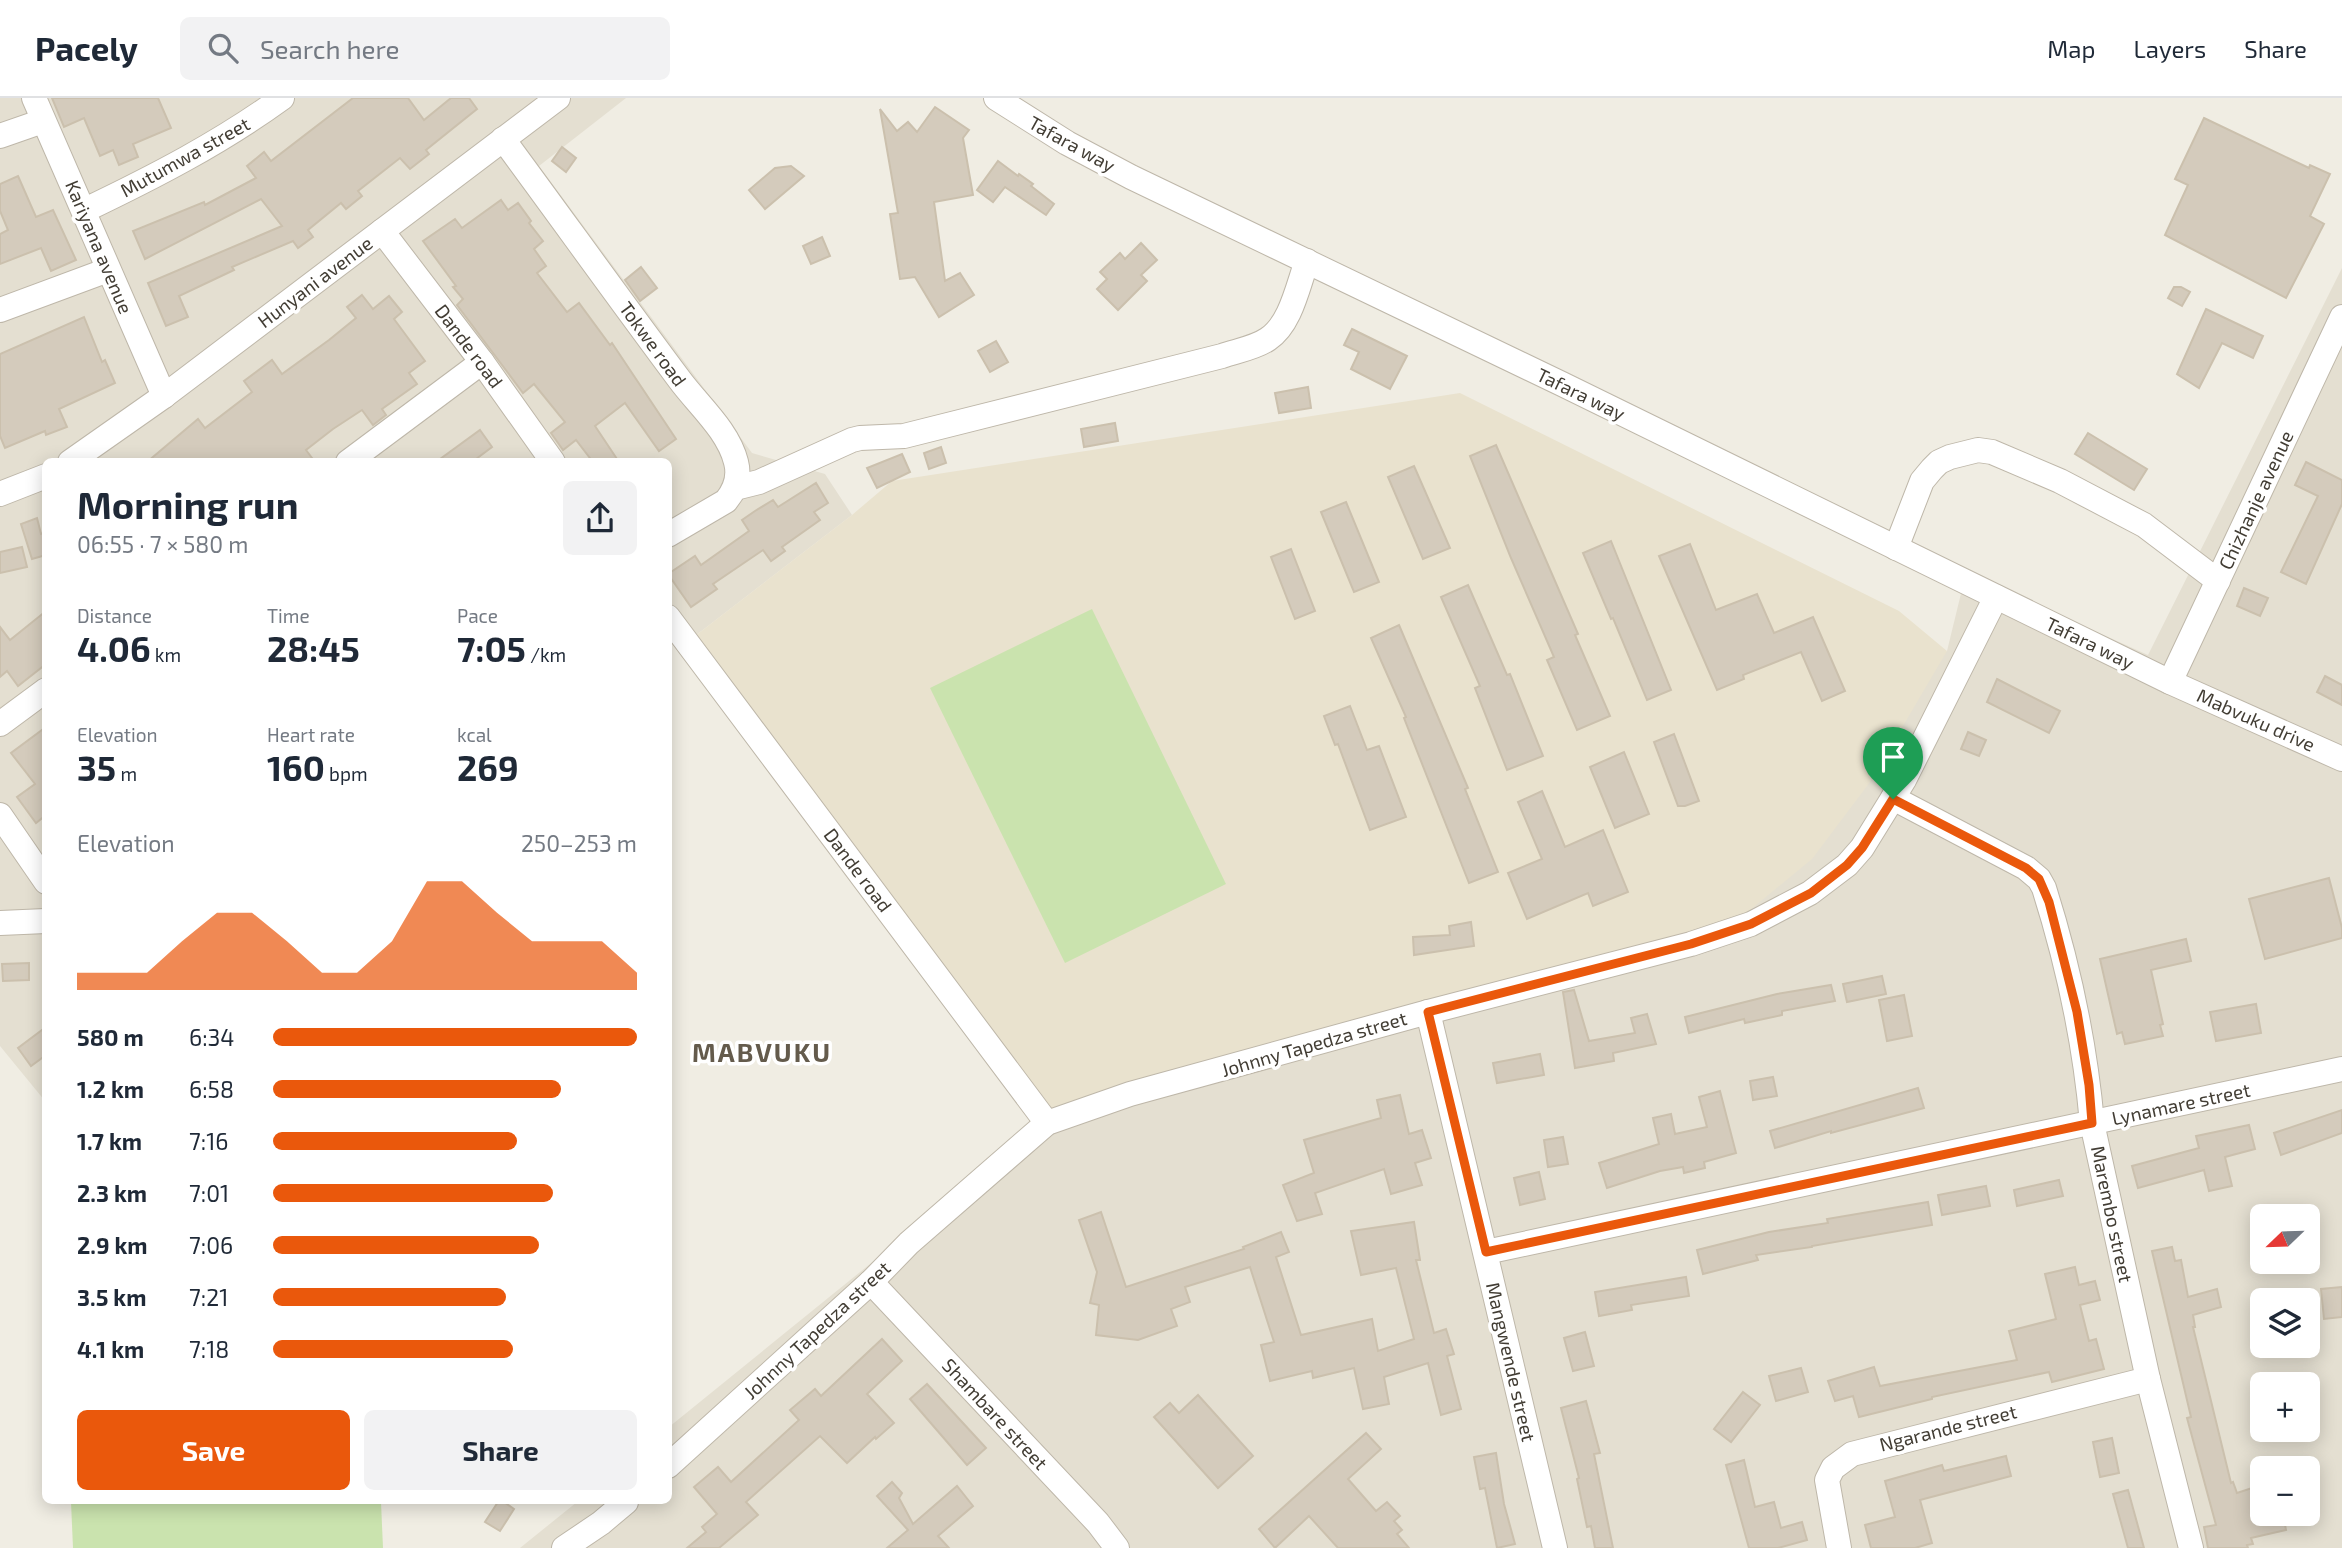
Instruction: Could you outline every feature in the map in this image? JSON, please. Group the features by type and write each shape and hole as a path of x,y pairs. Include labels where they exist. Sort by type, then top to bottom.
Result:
{"street":[{"name":"Mutumwa street","path":"85,210 203,151 240,129 282,98"},
{"name":"Hunyani avenue","path":"76,458 164,396 558,98"},
{"name":"Tafara way","path":"996,98 1067,143 1131,177 2170,682"},
{"name":"Kariyana avenue","path":"38,109 85,210 108,270 164,396"},
{"path":"0,136 38,109"},
{"name":"Tokwe road","path":"503,139 673,371 718,426 737,463 735,488"},
{"name":"Dande road","path":"382,231 482,362 550,458"},
{"path":"672,533 726,501 735,488 759,482 860,438 904,436 1222,356 1265,341 1285,320 1307,261"},
{"path":"0,310 108,270"},
{"name":"Chizhanje avenue","path":"2170,682 2342,317"},
{"path":"353,458 482,362"},
{"path":"1896,548 1922,481 1932,469 1939,462 1961,453 1985,451 2060,481 2144,525 2217,581"},
{"path":"0,494 42,478"},
{"name":"Johnny Tapedza street","path":"672,1462 871,1282 909,1243 1047,1123 1130,1094 1428,1012 1691,944 1751,924 1811,893 1847,865 1862,848 1893,799 1996,597"},
{"name":"Dande road","path":"672,622 1047,1123"},
{"name":"Mabvuku drive","path":"2170,682 2342,758"},
{"path":"0,724 42,693"},
{"name":"Marembo street","path":"1893,799 2026,868 2039,879 2049,902 2077,1012 2089,1085 2092,1123 2148,1378 2191,1548"},
{"path":"0,815 42,876"},
{"path":"0,923 42,921"},
{"name":"Mangwende street","path":"1428,1012 1555,1548"},
{"name":"Lynamare street","path":"1486,1252 2342,1069"},
{"name":"Shambare street","path":"871,1282 1098,1523 1117,1548"},
{"name":"Ngarande street","path":"1839,1548 1827,1480 1833,1468 1852,1454 2148,1378"},
{"path":"564,1548 624,1504"}],"shaded area":[{"path":"0,98 626,98 539,166 752,453 825,474 852,515 695,636 672,604 672,458 42,458 42,1097 0,1046"},
{"path":"2342,268 2342,1548 520,1548 575,1504 672,1504 672,1425 1050,1118 1947,651 1966,573 2148,655"},
{"path":"1460,393 1899,611 1947,651 1870,782 1812,859 1727,929 1050,1118 695,636 892,481"}],"green space":[{"path":"1092,609 1226,884 1065,963 930,688"},
{"path":"71,1504 381,1504 383,1548 73,1548"}],"building":[{"path":"52,98 158,98 171,128 133,144 138,157 119,165 113,150 100,156 84,118 64,127"},
{"path":"353,98 408,98 424,120 451,98 469,98 477,109 426,150 429,154 410,169 400,158 358,191 362,196 346,209 341,203 308,230 313,237 298,248 293,241 232,267 234,270 179,296 188,317 166,326 148,283 282,226 261,199 145,259 133,231 204,202 205,205 256,178 247,166 264,152 271,161"},
{"path":"935,107 969,130 963,138 973,195 934,202 945,281 960,273 974,295 939,317 915,277 900,279 890,214 898,213 880,109 897,131 908,122 917,132"},
{"path":"2204,118 2309,168 2310,165 2330,174 2310,216 2324,224 2286,298 2165,235 2188,185 2175,179"},
{"path":"562,147 576,158 566,172 552,161"},
{"path":"998,161 1033,184 1031,186 1054,204 1046,215 1005,187 993,202 977,190"},
{"path":"791,166 804,176 765,209 749,190 775,168"},
{"path":"18,176 36,217 53,210 76,260 51,271 41,248 0,264 0,234 8,230 0,211 0,184"},
{"path":"501,200 508,210 518,203 543,241 534,249 546,266 537,273 567,312 579,303 610,345 612,343 676,439 659,451 625,403 595,426 616,458 590,458 576,440 563,450 551,433 565,422 534,384 523,393 457,305 463,299 423,241 455,219 462,228"},
{"path":"822,237 830,256 811,264 803,246"},
{"path":"1141,243 1157,260 1141,275 1147,281 1118,310 1097,289 1107,279 1100,272 1120,253 1125,259"},
{"path":"641,267 657,288 640,301 625,280"},
{"path":"2174,287 2190,292 2182,306 2168,298"},
{"path":"362,295 373,309 389,296 402,312 394,319 425,361 409,373 417,384 382,409 386,415 373,425 362,410 306,450 312,458 152,458 198,419 205,428 252,392 244,381 272,360 282,374 329,340 356,318 347,307"},
{"path":"2206,309 2263,336 2253,358 2222,343 2199,388 2177,374"},
{"path":"84,317 102,362 105,360 115,383 59,409 67,427 46,435 45,431 5,448 0,436 0,354"},
{"path":"1352,329 1407,356 1390,389 1351,369 1359,352 1344,345"},
{"path":"996,341 1008,362 990,372 978,351"},
{"path":"1308,387 1311,408 1279,413 1275,393"},
{"path":"1115,423 1118,441 1084,447 1081,429"},
{"path":"480,430 492,447 477,458 442,458"},
{"path":"2088,433 2147,469 2134,490 2075,454"},
{"path":"1496,445 1578,634 1575,635 1610,716 1577,730 1547,660 1554,657 1470,456"},
{"path":"941,447 946,463 929,469 924,453"},
{"path":"902,454 910,472 877,488 867,468"},
{"path":"2306,462 2342,480 2342,504 2306,584 2281,572 2318,496 2295,485"},
{"path":"1414,466 1450,548 1423,559 1388,477"},
{"path":"816,483 828,503 814,512 820,520 782,547 785,551 771,561 763,550 713,584 717,589 691,607 672,580 672,571 695,556 701,565 749,531 742,520 773,500 778,507"},
{"path":"1346,502 1379,582 1354,592 1321,512"},
{"path":"37,518 42,534 42,556 32,559 21,524"},
{"path":"1611,541 1671,690 1647,700 1583,553"},
{"path":"1690,544 1716,610 1757,594 1774,633 1813,617 1845,691 1822,701 1801,652 1743,675 1744,679 1717,690 1659,556"},
{"path":"22,547 27,567 0,573 0,552"},
{"path":"1291,549 1315,611 1295,619 1271,557"},
{"path":"1468,585 1507,675 1510,674 1543,756 1507,770 1475,688 1480,686 1441,597"},
{"path":"2244,588 2268,598 2260,616 2237,606"},
{"path":"42,614 42,667 18,686 7,671 0,677 0,627 10,640"},
{"path":"1399,625 1468,788 1465,789 1498,872 1469,883 1404,718 1406,717 1371,638"},
{"path":"2325,676 2342,685 2342,705 2317,692"},
{"path":"1997,679 2060,711 2049,733 1987,702"},
{"path":"1350,706 1367,750 1379,746 1406,817 1370,830 1338,744 1335,745 1324,716"},
{"path":"42,730 42,818 36,823 17,797 35,784 11,753"},
{"path":"1968,732 1986,740 1979,756 1961,749"},
{"path":"1674,734 1699,801 1685,806 1678,806 1654,742"},
{"path":"1624,752 1649,814 1615,828 1590,767"},
{"path":"1542,791 1565,847 1603,830 1628,892 1593,906 1588,893 1527,919 1508,873 1542,859 1518,802"},
{"path":"2329,878 2342,928 2342,938 2265,959 2249,899"},
{"path":"1471,922 1474,946 1414,955 1413,937 1450,935 1449,926"},
{"path":"2186,939 2191,961 2151,970 2163,1024 2160,1025 2163,1036 2125,1044 2122,1032 2117,1034 2100,959"},
{"path":"29,963 29,980 3,981 2,964"},
{"path":"1882,976 1886,994 1847,1002 1843,984"},
{"path":"1831,985 1835,1001 1782,1011 1782,1015 1745,1023 1744,1019 1689,1033 1685,1017 1777,994"},
{"path":"1574,990 1589,1041 1635,1033 1631,1018 1647,1014 1656,1044 1613,1053 1614,1061 1575,1068 1563,992"},
{"path":"1904,995 1912,1036 1887,1041 1879,1000"},
{"path":"2256,1004 2261,1033 2216,1041 2210,1012"},
{"path":"42,1030 42,1058 31,1066 18,1048"},
{"path":"1540,1054 1544,1075 1497,1083 1493,1063"},
{"path":"1773,1077 1777,1096 1753,1100 1750,1081"},
{"path":"1918,1088 1924,1108 1775,1148 1770,1131"},
{"path":"1720,1091 1736,1153 1704,1162 1705,1168 1684,1173 1683,1167 1660,1171 1607,1188 1599,1163 1659,1144 1653,1118 1671,1114 1675,1134 1707,1127 1699,1097"},
{"path":"1400,1095 1409,1134 1422,1130 1431,1158 1415,1163 1422,1185 1391,1194 1384,1169 1315,1193 1322,1214 1297,1221 1283,1185 1314,1173 1304,1140 1381,1118 1377,1100"},
{"path":"2342,1110 2342,1133 2281,1155 2274,1133"},
{"path":"2249,1125 2255,1149 2225,1157 2232,1186 2209,1191 2204,1170 2138,1188 2132,1166 2199,1148 2196,1136"},
{"path":"1563,1137 1568,1164 1548,1167 1544,1140"},
{"path":"1539,1172 1545,1199 1520,1205 1514,1178"},
{"path":"2059,1180 2063,1196 2017,1206 2014,1190"},
{"path":"1986,1186 1990,1206 1942,1215 1938,1195"},
{"path":"1928,1202 1932,1225 1756,1255 1758,1260 1703,1274 1697,1250 1769,1232 1828,1223 1827,1219"},
{"path":"1101,1212 1126,1287 1244,1249 1243,1247 1281,1232 1289,1252 1276,1257 1301,1335 1372,1319 1378,1351 1414,1339 1396,1268 1361,1275 1351,1231 1414,1222 1420,1260 1416,1260 1434,1333 1446,1329 1454,1354 1447,1356 1461,1409 1441,1415 1428,1363 1384,1377 1389,1404 1363,1409 1354,1368 1313,1378 1312,1371 1270,1381 1261,1345 1274,1342 1250,1267 1185,1287 1190,1302 1171,1309 1177,1326 1138,1340 1096,1335 1099,1305 1090,1303 1097,1272 1079,1220"},
{"path":"2172,1247 2175,1261 2181,1260 2188,1297 2217,1289 2221,1307 2193,1315 2193,1327 2231,1483 2233,1482 2237,1493 2250,1489 2250,1526 2285,1526 2286,1530 2251,1538 2253,1544 2247,1545 2248,1548 2208,1548 2204,1527 2216,1525 2187,1418 2191,1417 2152,1251"},
{"path":"2075,1267 2079,1285 2095,1281 2100,1300 2080,1305 2089,1341 2096,1339 2104,1369 2052,1382 2049,1372 1932,1397 1859,1417 1853,1396 1835,1401 1828,1381 1874,1367 1880,1386 2017,1360 2009,1331 2056,1319 2045,1274"},
{"path":"1686,1277 1689,1296 1631,1305 1632,1310 1599,1316 1595,1292"},
{"path":"2342,1287 2342,1317 2324,1319 2321,1289"},
{"path":"1585,1332 1594,1366 1573,1371 1564,1338"},
{"path":"882,1339 902,1361 867,1394 894,1423 847,1463 820,1436 746,1502 758,1515 719,1548 687,1548 706,1532 702,1527 717,1514 694,1487 718,1467 731,1482 799,1420 790,1410 815,1389 821,1396"},
{"path":"1801,1368 1808,1392 1776,1401 1769,1376"},
{"path":"927,1384 986,1448 967,1465 910,1399"},
{"path":"1743,1392 1760,1405 1731,1442 1714,1429"},
{"path":"1198,1395 1253,1456 1218,1488 1154,1417 1170,1403 1179,1413"},
{"path":"1586,1401 1600,1453 1594,1454 1613,1548 1595,1548 1591,1526 1587,1527 1577,1479 1579,1478 1561,1408"},
{"path":"1366,1433 1381,1449 1348,1479 1376,1511 1387,1502 1400,1516 1394,1521 1402,1530 1397,1534 1409,1548 1338,1548 1309,1516 1275,1548 1259,1529"},
{"path":"2112,1438 2119,1473 2100,1477 2093,1442"},
{"path":"1496,1453 1504,1504 1515,1544 1497,1548 1485,1488 1480,1489 1474,1457"},
{"path":"2006,1456 2011,1476 1920,1500 1932,1543 1915,1548 1871,1548 1865,1525 1895,1517 1885,1481 1942,1465 1944,1471"},
{"path":"1744,1460 1755,1507 1774,1502 1781,1528 1802,1522 1807,1540 1778,1548 1749,1548 1726,1465"},
{"path":"892,1482 902,1493 899,1498 913,1524 957,1486 973,1506 938,1536 949,1548 887,1548 908,1530 877,1496"},
{"path":"2128,1490 2144,1548 2128,1548 2113,1494"},
{"path":"497,1504 507,1504 514,1509 500,1531 485,1522"}],"district":[{"name":"MABVUKU","path":"762,1053"}],"route":[{"path":"1893,799 2026,868 2039,879 2049,902 2077,1012 2089,1085 2092,1123 1486,1252 1428,1012 1691,944 1751,924 1811,893 1830,880 1862,848 1893,799"}]}
